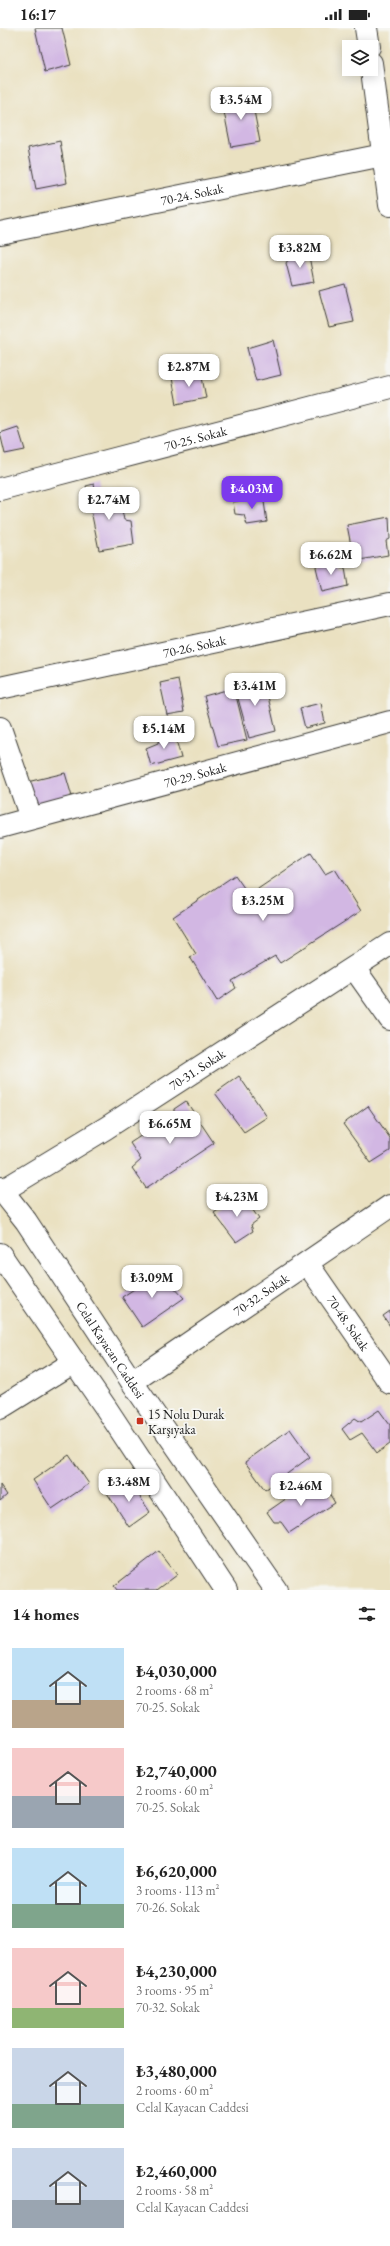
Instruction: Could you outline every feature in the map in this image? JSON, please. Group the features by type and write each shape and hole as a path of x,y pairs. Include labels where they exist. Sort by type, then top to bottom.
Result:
{"street":[{"path":"366,28 368,40"},
{"path":"373,76 390,205"},
{"name":"70-24. Sokak","path":"0,233 383,155"},
{"name":"70-25. Sokak","path":"0,489 390,387"},
{"name":"70-26. Sokak","path":"0,688 390,604"},
{"name":"70-29. Sokak","path":"0,827 390,722"},
{"path":"0,728 31,818"},
{"name":"70-31. Sokak","path":"1,1189 106,1128 390,944"},
{"path":"354,968 390,1019"},
{"name":"Celal Kayacan Caddesi","path":"1,1189 26,1221 132,1382 276,1590"},
{"name":"70-32. Sokak","path":"132,1382 390,1206"},
{"path":"0,1254 226,1590"},
{"name":"70-48. Sokak","path":"307,1262 390,1383"},
{"path":"0,1408 74,1362"}],"building":[{"path":"35,28 62,28 71,65 45,72"},
{"path":"251,95 260,142 231,147 222,102"},
{"path":"60,141 67,183 36,189 28,148"},
{"path":"308,251 314,282 292,286 286,263 292,254"},
{"path":"345,284 354,322 329,327 319,291"},
{"path":"273,340 281,375 256,381 247,348"},
{"path":"201,372 206,398 177,404 172,378"},
{"path":"18,427 25,450 5,454 0,433"},
{"path":"94,484 97,498 119,495 124,520 131,521 134,544 99,550 86,486"},
{"path":"263,495 267,522 247,525 244,515 235,514 233,502"},
{"path":"389,517 390,539 386,541 388,555 354,561 347,525"},
{"path":"337,560 339,567 345,568 348,586 322,592 316,567 317,563"},
{"path":"263,675 276,731 249,738 234,684"},
{"path":"178,679 184,712 167,715 160,683"},
{"path":"234,688 247,740 218,746 204,696"},
{"path":"321,703 325,723 305,728 300,708"},
{"path":"174,732 181,758 151,766 146,748 158,743 159,735"},
{"path":"65,773 73,800 30,810 23,783"},
{"path":"311,853 325,874 335,869 361,911 280,963 275,956 232,981 236,988 217,1001 190,957 196,954 173,917 235,875 249,895"},
{"path":"239,1076 267,1117 244,1132 215,1093"},
{"path":"186,1101 214,1143 146,1188 132,1168 141,1160 130,1143 174,1114 174,1109"},
{"path":"368,1106 390,1138 390,1151 371,1163 343,1124"},
{"path":"241,1193 259,1219 251,1225 253,1231 236,1242 214,1213"},
{"path":"160,1272 184,1298 142,1327 122,1297"},
{"path":"390,1311 390,1326 383,1316"},
{"path":"379,1410 390,1425 390,1444 377,1453 362,1433 350,1440 342,1429 355,1418 361,1422"},
{"path":"290,1429 310,1457 265,1490 245,1462"},
{"path":"69,1455 89,1484 52,1509 33,1480"},
{"path":"128,1479 150,1512 129,1527 107,1493"},
{"path":"310,1482 317,1492 326,1488 335,1503 289,1533 281,1522 274,1522 267,1512"},
{"path":"0,1485 7,1495 0,1501"},
{"path":"159,1551 177,1575 157,1590 117,1590 114,1586"}],"place":[{"name":"15 Nolu Durak Karşıyaka","path":"140,1421"}]}
